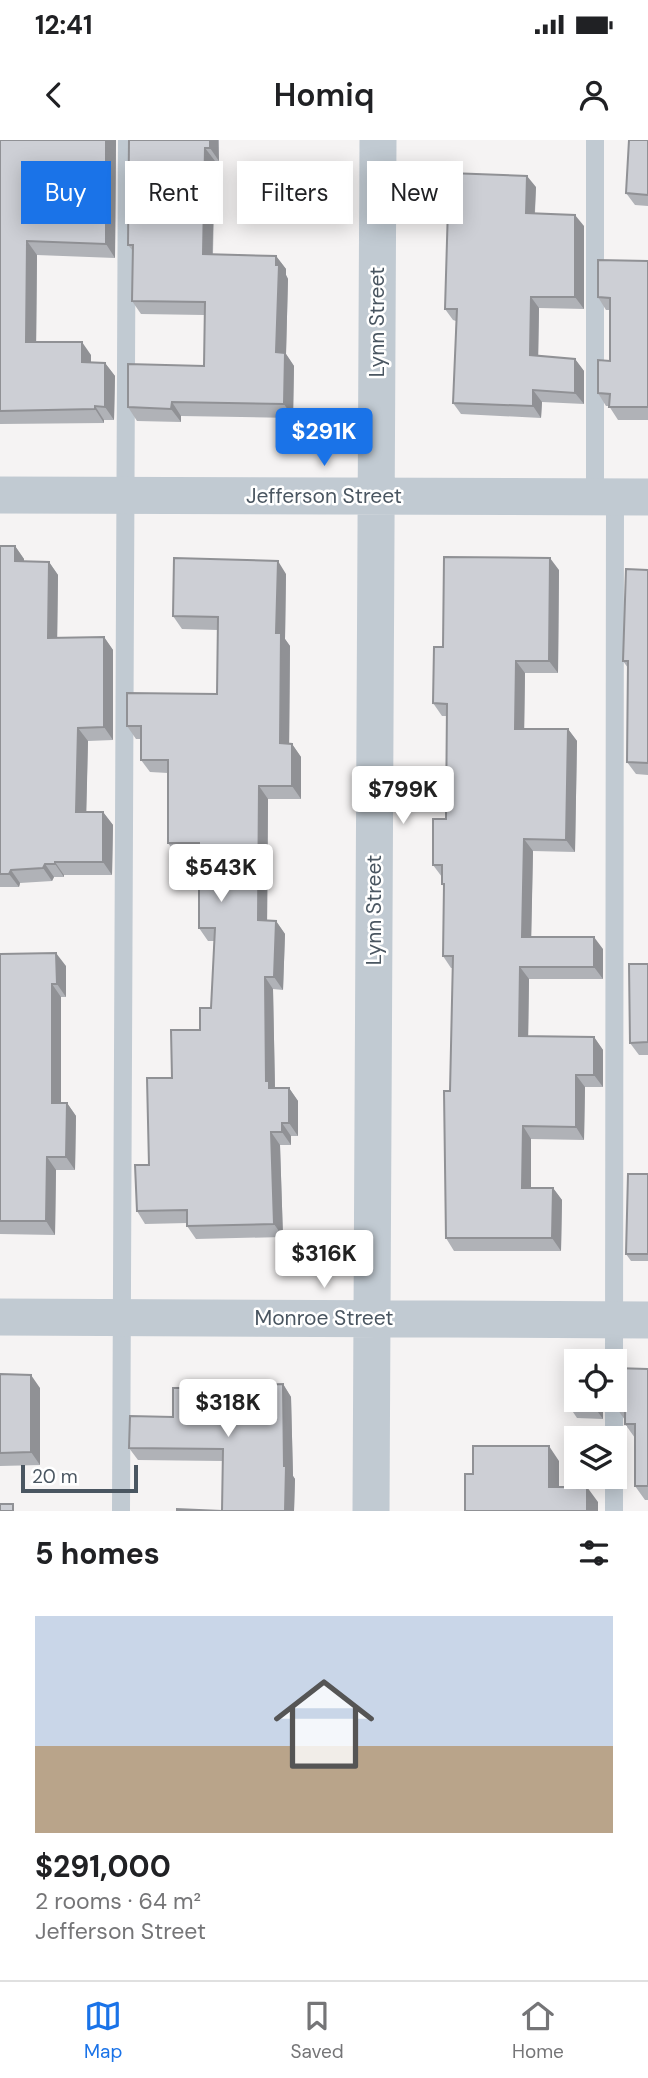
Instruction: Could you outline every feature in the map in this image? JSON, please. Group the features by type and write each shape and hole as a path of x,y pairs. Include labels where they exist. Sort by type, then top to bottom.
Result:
{"street":[{"name":"Lynn Street","path":"371,1511 378,140"},
{"name":"Jefferson Street","path":"0,495 619,497"},
{"name":"Monroe Street","path":"0,1317 631,1320"}],"lane":[{"path":"121,1511 127,140"},
{"path":"595,140 619,497 631,1320 619,1349"},
{"path":"614,1489 614,1511"}],"building":[{"path":"0,140 106,140 106,161 21,161 21,224 106,224 106,244 27,241 26,342 82,342 82,362 105,363 105,407 0,411"},
{"path":"129,140 210,140 210,148 205,148 205,161 129,161"},
{"path":"629,140 648,140 648,195 626,193"},
{"path":"463,174 527,176 526,213 575,215 575,297 531,297 530,355 575,359 575,393 533,390 533,406 453,403 457,309 445,309 448,224 463,224"},
{"path":"128,224 204,224 203,254 276,256 276,265 279,265 276,352 285,353 284,404 172,402 171,409 128,407 128,364 204,366 205,302 132,301 133,245 128,245"},
{"path":"598,260 648,261 648,407 609,407 610,394 598,393 598,360 610,361 610,298 598,297"},
{"path":"0,546 15,546 15,561 49,562 48,638 104,637 104,727 78,728 76,812 103,812 103,862 55,862 45,864 43,868 11,870 9,874 0,874"},
{"path":"444,557 550,558 549,661 516,661 515,729 568,729 566,840 524,839 522,937 594,937 594,967 520,967 519,1036 594,1037 594,1075 576,1075 576,1127 523,1126 522,1188 553,1188 552,1238 446,1238 444,1091 450,1091 453,956 443,956 442,865 433,865 433,819 446,819 447,704 433,703 434,647 443,647"},
{"path":"174,558 278,561 276,633 281,633 280,743 292,744 292,786 259,786 258,920 276,921 274,977 265,977 266,1081 269,1081 269,1088 289,1088 289,1123 282,1123 282,1132 271,1132 274,1224 187,1226 187,1210 137,1211 135,1165 149,1165 147,1078 172,1078 171,1030 200,1030 200,1008 211,1008 215,928 199,928 199,843 168,843 168,760 141,760 141,726 127,726 127,693 217,694 218,617 173,616"},
{"path":"626,569 648,570 648,763 627,762 628,661 623,661"},
{"path":"56,953 57,984 52,984 52,1103 67,1103 66,1157 47,1157 46,1221 0,1221 0,954"},
{"path":"629,964 648,964 648,1042 630,1043"},
{"path":"628,1174 648,1174 648,1254 626,1254"},
{"path":"627,1368 648,1369 648,1486 635,1486 635,1424 625,1424"},
{"path":"0,1374 31,1375 31,1452 0,1453"},
{"path":"283,1384 285,1511 222,1511 223,1449 129,1448 130,1416 173,1417 173,1388"},
{"path":"473,1446 549,1446 549,1487 587,1489 587,1511 465,1511 465,1474 473,1474"},
{"path":"0,1504 13,1504 13,1511 0,1511"},
{"path":"177,1509 222,1511 177,1511"}]}
